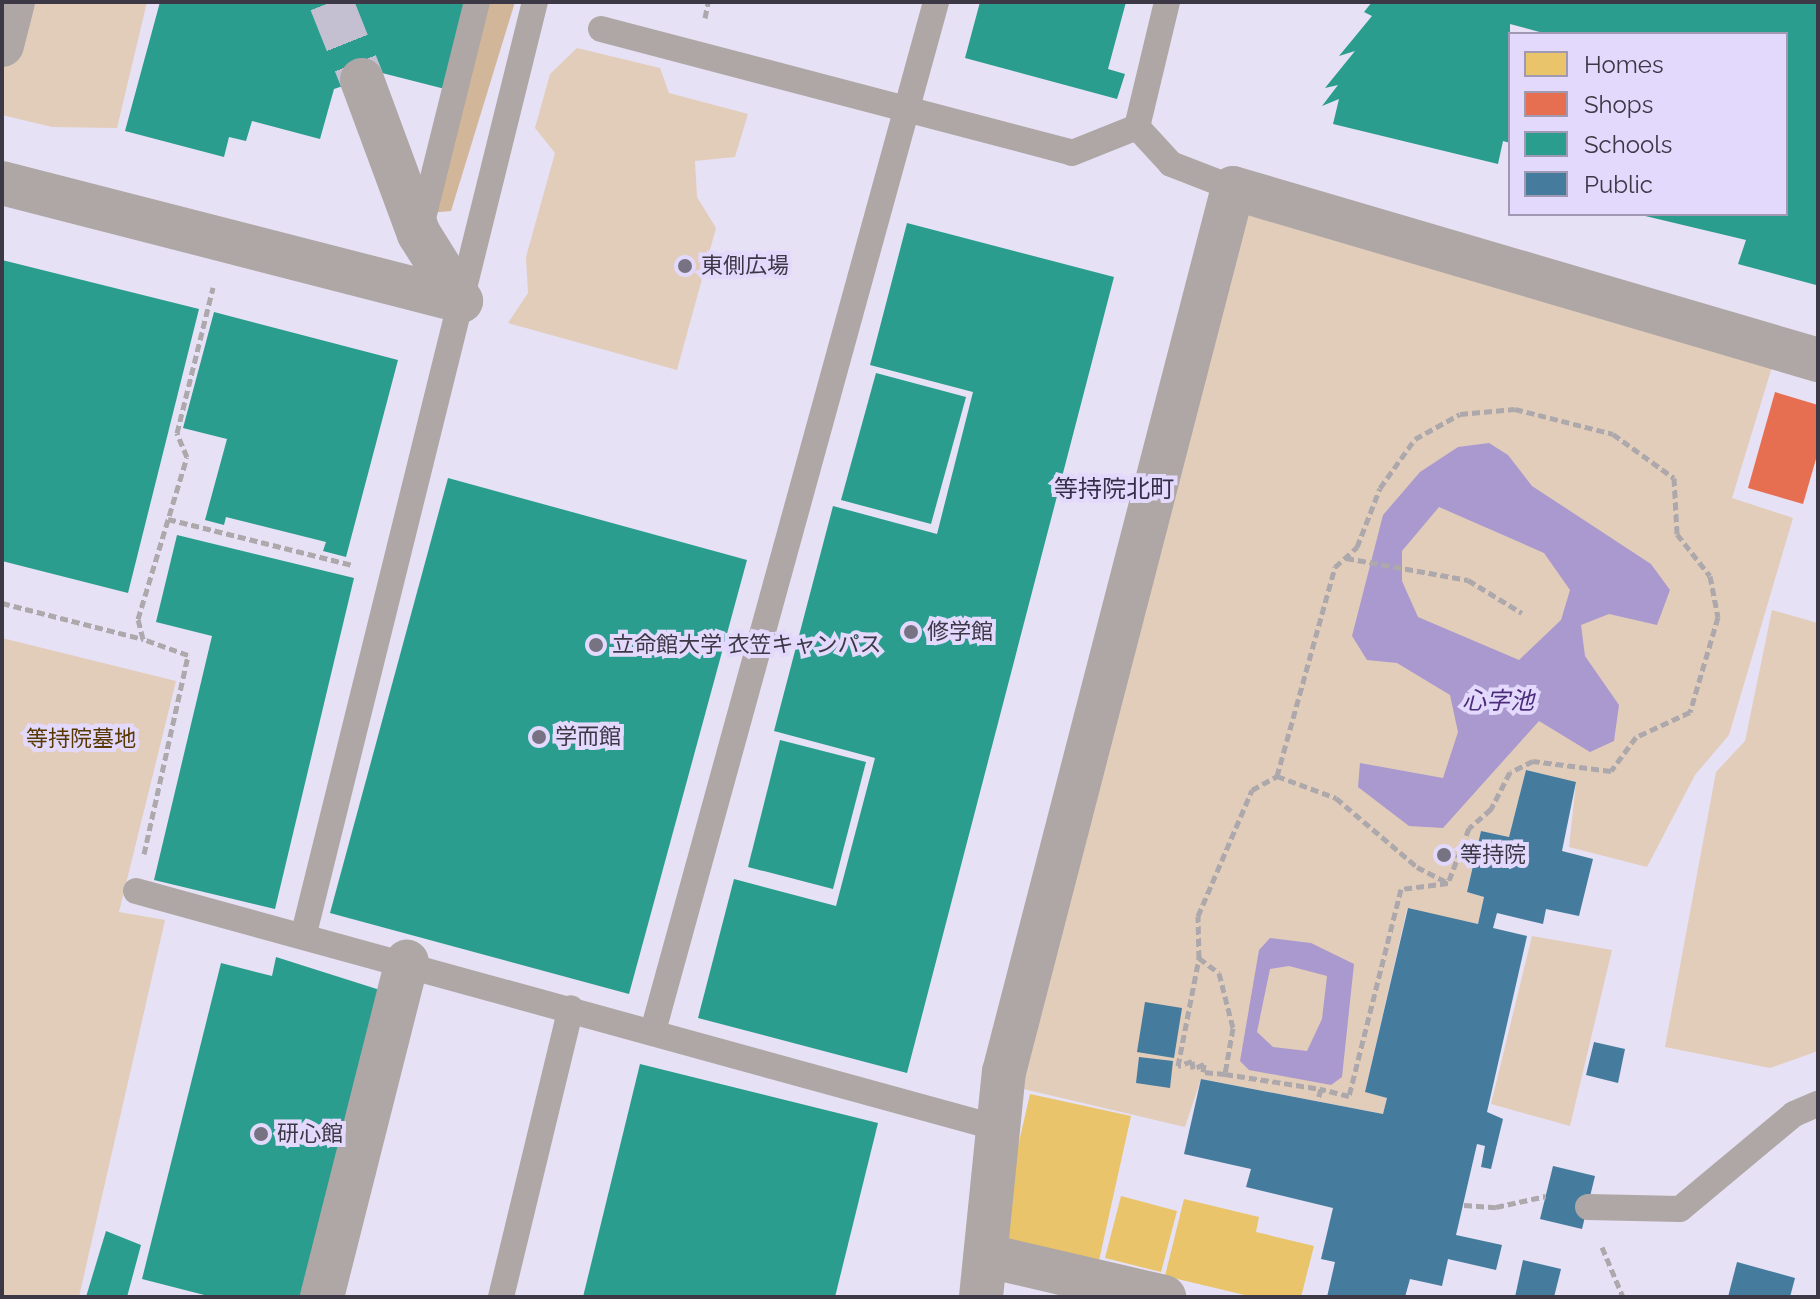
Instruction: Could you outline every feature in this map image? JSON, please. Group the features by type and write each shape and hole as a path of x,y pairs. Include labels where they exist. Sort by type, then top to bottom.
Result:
{"street":[{"path":"2,45 13,2"},
{"path":"362,80 419,234 461,301"},
{"path":"2,183 461,301"},
{"path":"1164,1297 984,1277 994,1127 1233,188 1818,360"},
{"path":"322,1297 407,962"}],"lane":[{"path":"419,234 477,2"},
{"path":"304,933 535,2"},
{"path":"653,1031 936,2"},
{"path":"1137,127 1167,2"},
{"path":"601,29 1072,153 1137,127"},
{"path":"1137,127 1171,164 1233,188"},
{"path":"136,891 304,933 994,1127"},
{"path":"501,1297 571,1008"},
{"path":"1588,1207 1680,1209 1794,1114 1818,1104"}],"path":[{"path":"143,639 138,619 187,457 177,433 226,240"},
{"path":"1515,409 1613,434 1674,478 1677,534 1710,576 1718,617 1690,712 1636,737 1611,771 1533,761 1510,772 1491,809 1469,828 1448,883 1401,889 1349,1096 1203,1072 1204,1064 1193,1069 1192,1061 1178,1066 1199,958 1198,916 1227,837 1252,790 1277,776 1335,567 1345,558 1415,439 1460,414 1515,409"},
{"path":"168,519 393,575"},
{"path":"1345,558 1468,580 1522,613"},
{"path":"2,603 143,639 188,655 136,891"},
{"path":"1277,776 1336,798 1417,867 1448,883"},
{"path":"1199,958 1219,973 1233,1028 1225,1074"},
{"path":"1318,1099 1321,1089"},
{"path":"1464,1205 1496,1207 1546,1196"},
{"path":"1588,1207 1623,1297"}],"green space":[{"path":"2,2 147,2 117,128 52,127 2,115"},
{"path":"577,48 660,68 669,93 748,114 735,157 695,161 697,197 716,228 677,370 508,323 528,293 526,257 555,153 535,128 550,74"},
{"path":"1235,211 1772,367 1732,498 1793,518 1729,735 1695,775 1647,867 1569,847 1576,783 1526,770 1509,837 1481,831 1467,892 1484,897 1478,924 1407,909 1365,1092 1387,1098 1383,1114 1201,1079 1185,1127 1011,1086"},
{"path":"1772,610 1818,623 1818,1051 1770,1068 1665,1047 1716,772 1745,741"},
{"name":"等持院墓地","path":"2,638 176,681 119,912 165,920 79,1297 2,1297"},
{"path":"1532,936 1612,950 1570,1126 1491,1104"}],"shaded area":[{"path":"486,2 515,2 451,211 427,213"}],"water":[{"name":"心字池","path":"1489,443 1508,455 1532,486 1651,564 1670,590 1657,625 1609,614 1581,625 1585,656 1619,705 1614,741 1590,752 1539,721 1443,828 1409,826 1358,787 1360,763 1443,778 1458,732 1450,695 1397,663 1367,660 1352,636 1383,515 1420,472 1458,447","holes":["1439,507 1544,553 1570,590 1561,620 1519,660 1418,617 1402,581 1402,551"]},
{"path":"1270,938 1311,943 1354,964 1342,1077 1331,1085 1249,1070 1240,1061 1259,950","holes":["1289,966 1327,976 1322,1019 1307,1051 1273,1047 1257,1032 1270,969"]}],"building: Homes":[{"path":"1030,1094 1131,1116 1098,1265 996,1242"},
{"path":"1121,1196 1177,1211 1161,1272 1105,1258"},
{"path":"1184,1199 1259,1217 1256,1232 1314,1246 1301,1297 1253,1297 1165,1276"}],"building: Shops":[{"path":"1775,392 1818,405 1818,452 1803,504 1748,488"}],"building: Schools":[{"path":"160,2 471,2 449,90 382,73 334,89 320,139 252,121 246,141 229,137 224,157 125,131"},
{"path":"980,2 1126,2 1108,69 1125,74 1117,99 965,58"},
{"path":"1372,2 1818,2 1816,285 1738,264 1746,240 1645,216 1788,216 1788,32 1540,32 1510,24 1508,142 1503,141 1498,164 1333,124 1339,99 1322,106 1338,85 1325,88 1355,51 1339,56 1372,16 1364,12"},
{"name":"修学館","path":"907,223 1114,277 907,1073 698,1018 734,879 836,906 875,758 774,731 833,506 937,534 973,392 870,365"},
{"path":"2,260 199,309 128,593 2,561"},
{"path":"214,312 398,360 346,557 323,551 326,542 226,517 224,525 205,520 227,439 183,428"},
{"path":"876,373 966,397 931,524 841,500"},
{"name":"学而館","path":"448,478 747,560 629,994 330,913"},
{"path":"177,535 354,578 275,909 154,880 212,636 156,622"},
{"path":"780,740 866,762 833,889 748,867"},
{"name":"研心館","path":"276,957 380,990 301,1297 212,1297 142,1279 221,963 272,976"},
{"path":"640,1064 878,1123 835,1297 583,1297"},
{"path":"106,1231 141,1245 127,1297 86,1297"}],"building: Public":[{"path":"1526,770 1576,782 1562,851 1593,859 1579,916 1546,909 1543,924 1497,913 1493,928 1527,936 1487,1112 1503,1119 1491,1169 1481,1167 1485,1146 1477,1144 1456,1235 1502,1245 1496,1270 1448,1259 1442,1286 1410,1279 1405,1297 1327,1297 1335,1262 1321,1259 1333,1208 1246,1187 1251,1169 1184,1154 1201,1079 1383,1114 1387,1098 1365,1092 1408,908 1478,924 1484,897 1467,892 1481,831 1509,837"},
{"path":"1145,1002 1182,1008 1174,1058 1137,1052"},
{"path":"1594,1042 1625,1049 1618,1083 1586,1075"},
{"path":"1139,1057 1173,1061 1170,1088 1136,1083"},
{"path":"1553,1166 1595,1176 1582,1229 1540,1219"},
{"path":"1523,1260 1561,1269 1554,1297 1515,1297"},
{"path":"1737,1262 1795,1278 1790,1297 1728,1297"}],"tunnel":[{"path":"331,2 362,80"}],"place":[{"name":"東側広場","path":"685,266"},
{"name":"修学館","path":"911,632"},
{"name":"立命館大学 衣笠キャンパス","path":"596,645"},
{"name":"学而館","path":"539,737"},
{"name":"等持院","path":"1444,855"},
{"name":"研心館","path":"261,1134"}],"district":[{"name":"等持院北町","path":"1114,489"}]}
